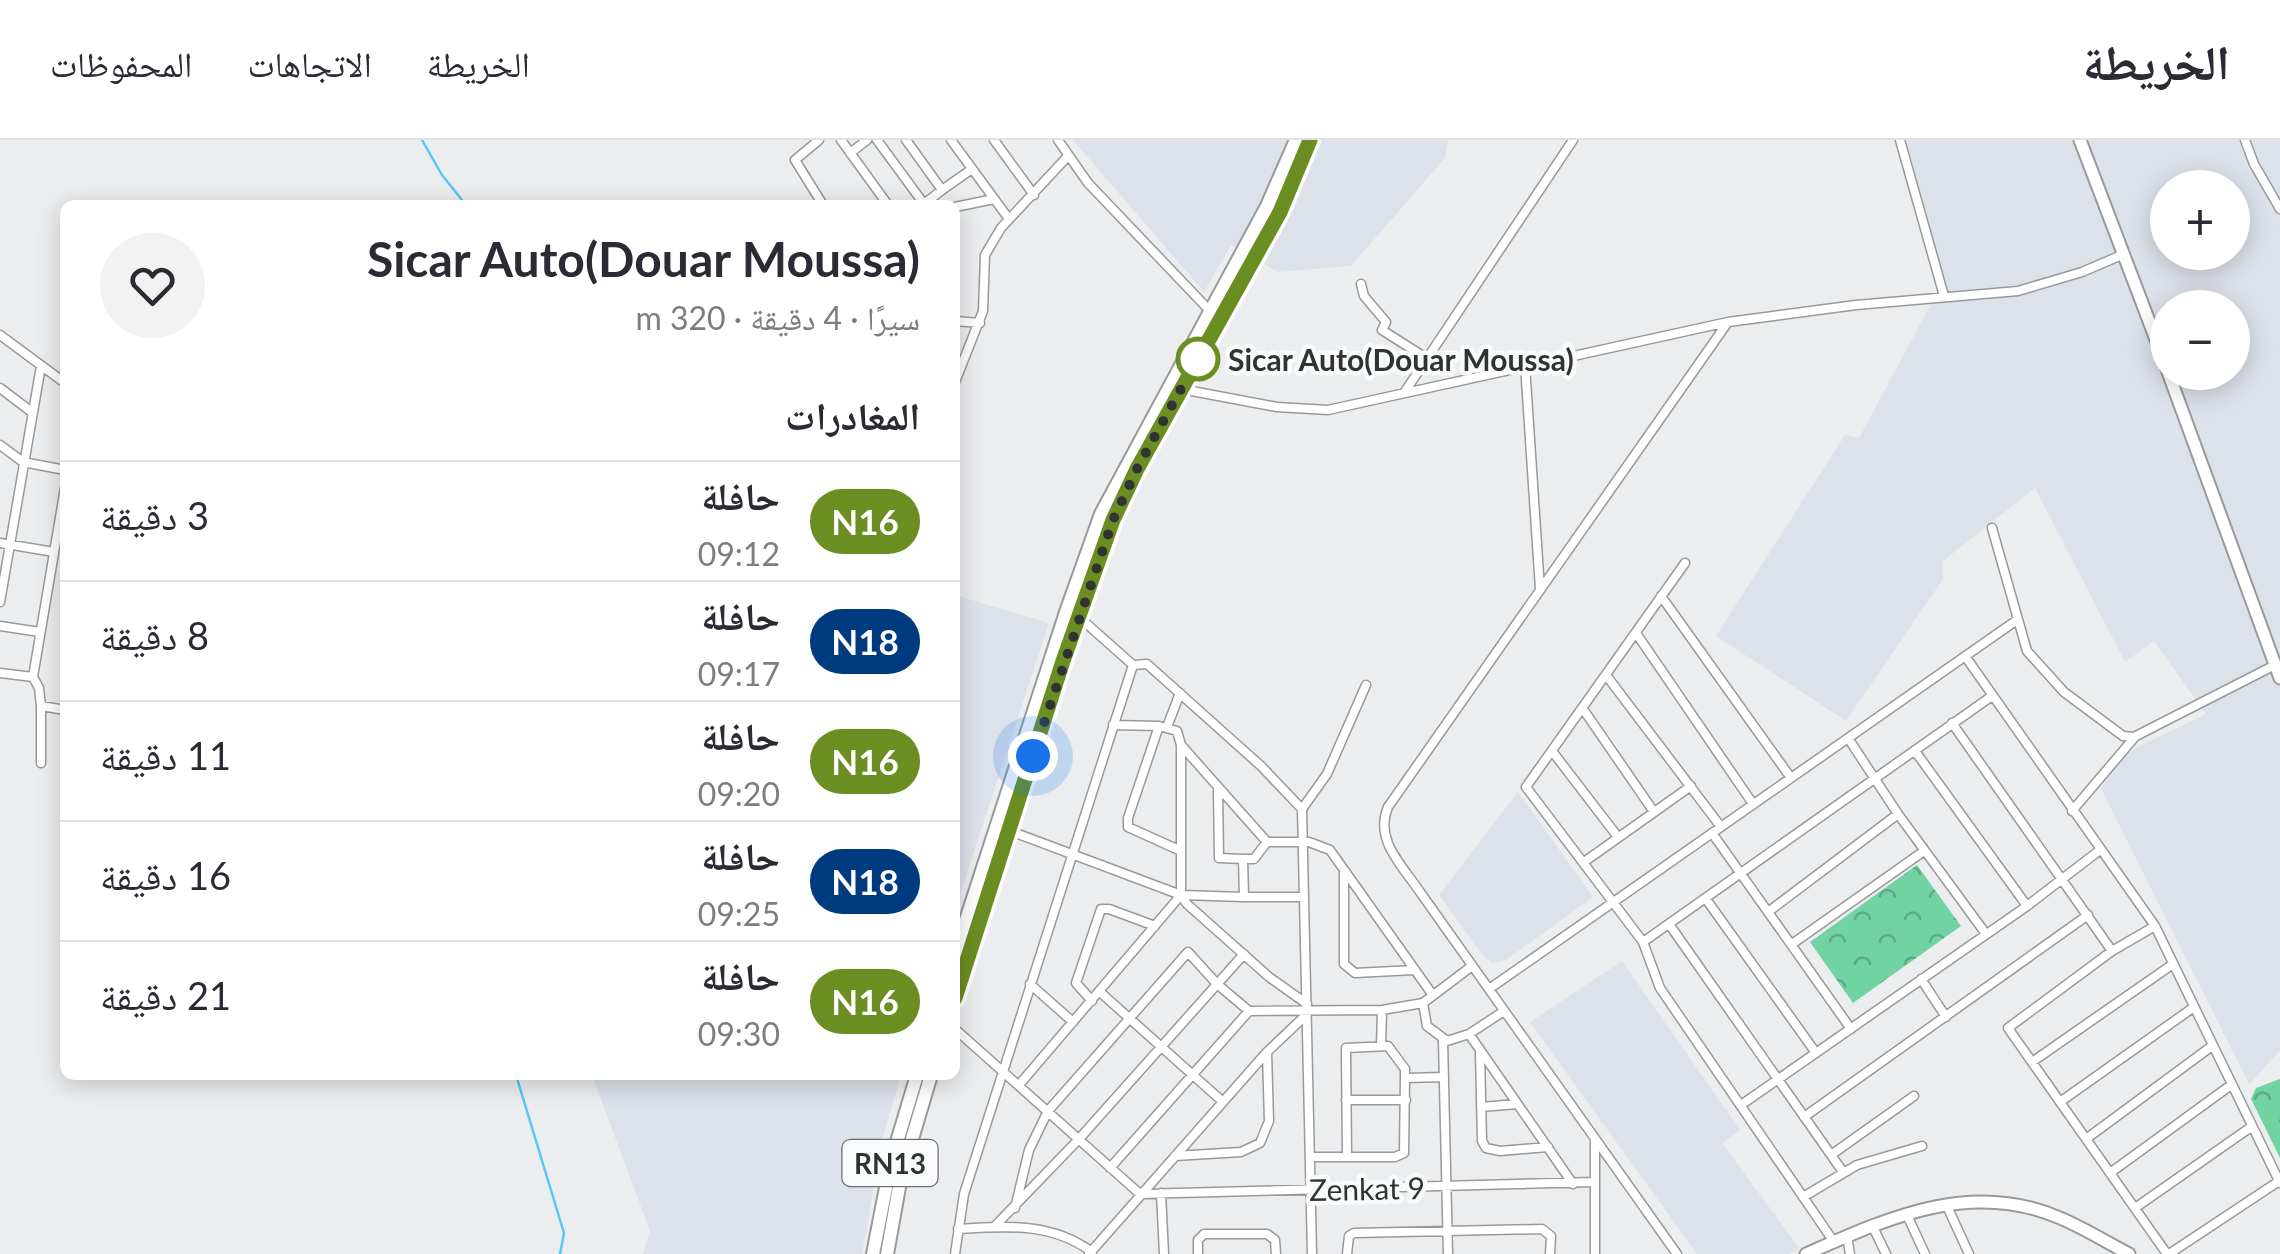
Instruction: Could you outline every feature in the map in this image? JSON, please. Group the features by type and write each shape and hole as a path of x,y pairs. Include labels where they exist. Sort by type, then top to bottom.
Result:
{"main road":[{"path":"960,939 1092,539 1126,464 1268,206 1296,140"},
{"path":"960,983 1113,520 1280,212 1310,140"},
{"name":"RN13","path":"873,1254 887,1176 916,1080"},
{"name":"RN13","path":"888,1254 901,1176 930,1080"}],"street":[{"path":"819,140 795,160 820,200"},
{"path":"841,140 884,200"},
{"path":"850,153 867,140"},
{"path":"877,140 920,200"},
{"path":"906,140 942,190"},
{"path":"951,140 1009,219"},
{"path":"994,140 1034,195"},
{"path":"1058,140 1134,233 1210,311"},
{"path":"1404,393 1573,140"},
{"path":"1900,140 1944,296"},
{"path":"2080,140 2150,324"},
{"path":"2244,140 2280,209"},
{"path":"960,370 980,323 985,254 1009,219 1068,156"},
{"path":"928,200 972,169"},
{"path":"960,206 994,200"},
{"path":"1181,389 1277,406 1328,410 1728,322 2018,291 2082,272 2124,254"},
{"path":"1361,284 1364,296 1386,322 1382,330 1426,358"},
{"path":"960,321 980,323"},
{"path":"1677,1254 1472,966 1382,829 1388,808 1728,322"},
{"path":"0,335 60,379"},
{"path":"0,602 4,544 41,366"},
{"path":"1526,366 1540,589"},
{"path":"0,388 32,412"},
{"path":"2175,390 2280,678"},
{"path":"0,445 23,462 60,469"},
{"path":"42,763 41,706 39,688 33,678 60,518"},
{"path":"1992,528 2022,641 2038,667 2107,726 2134,738"},
{"path":"4,544 60,548"},
{"path":"1684,563 1526,786 1642,942 1660,988 1803,1197 1850,1254"},
{"path":"1661,596 1790,778"},
{"path":"1079,617 1133,665 1147,664 1302,808"},
{"path":"1489,989 2017,620"},
{"path":"0,626 40,632"},
{"path":"1636,633 1754,804"},
{"path":"1965,656 2154,926 2280,1182 2168,1254 2008,1028 2112,951 2154,926"},
{"path":"955,1254 964,1194 1133,665"},
{"path":"2072,811 2134,738 2275,665"},
{"path":"0,672 33,678"},
{"path":"1606,676 1690,786 1741,873 1851,1028"},
{"path":"1312,1254 1302,808 1328,774 1366,685"},
{"path":"1180,693 1163,726 1128,827 1181,851"},
{"path":"1642,942 1992,696"},
{"path":"41,706 60,709"},
{"path":"1583,708 1654,812"},
{"path":"1952,723 2112,951"},
{"path":"1113,726 1163,726 1180,734 1181,895 1307,1010"},
{"path":"1848,738 1986,934"},
{"path":"1181,745 1267,842 1320,844 1330,850 1432,994"},
{"path":"1552,750 1618,838"},
{"path":"1915,751 2027,906"},
{"path":"1584,862 1690,786"},
{"path":"1218,788 1219,858 1254,859 1267,842"},
{"path":"1768,912 1898,814"},
{"path":"1010,831 1181,895 1304,897"},
{"path":"1741,1105 2027,906 2100,850"},
{"path":"1792,944 1924,851"},
{"path":"1243,859 1244,896"},
{"path":"1344,869 1344,964 1348,970 1414,970"},
{"path":"1019,1086 1181,895"},
{"path":"1706,899 1816,1053"},
{"path":"1092,1001 1076,983 1101,909 1155,926"},
{"path":"1804,1117 2088,915"},
{"path":"1668,924 1843,1172"},
{"path":"1015,1208 1029,1150 1048,1111 1188,952 1249,1012 1382,1010 1423,1004"},
{"path":"996,1226 1244,954"},
{"path":"2032,1062 2174,964"},
{"path":"1472,966 1423,1004 1422,1014 1428,1026 1444,1040 1458,1040 1504,1010"},
{"path":"1922,979 1946,1017"},
{"path":"1030,984 1074,1022"},
{"path":"1100,992 1223,1102"},
{"path":"2060,1102 2194,1008"},
{"path":"958,1229 1018,1226 1058,1233 1091,1253 1307,1010"},
{"path":"1310,1157 1395,1157 1404,1153 1407,1075 1384,1046 1380,1035 1382,1010"},
{"path":"1110,1168 1249,1012"},
{"path":"960,1032 1140,1194"},
{"path":"1469,1034 1573,1184"},
{"path":"1444,1040 1448,1254"},
{"path":"1346,1157 1346,1048 1384,1046"},
{"path":"2086,1139 2212,1046"},
{"path":"1175,1156 1241,1152 1260,1143 1269,1121 1267,1052"},
{"path":"1480,1053 1482,1141 1488,1150 1548,1147"},
{"path":"1407,1075 1444,1076"},
{"path":"2110,1173 2231,1085"},
{"path":"1831,1155 1914,1096"},
{"path":"1346,1100 1406,1100"},
{"path":"1481,1107 1518,1104"},
{"path":"2135,1208 2252,1127"},
{"path":"1595,1138 1595,1254"},
{"path":"1803,1197 1843,1172 1888,1154 1922,1146"},
{"name":"Zenkat 9","path":"1140,1194 1593,1182"},
{"path":"1161,1193 1164,1254"},
{"path":"1806,1254 1906,1213 1945,1202 1992,1200 2060,1218 2115,1251 2129,1254"},
{"path":"1945,1202 1969,1254"},
{"path":"1906,1213 1925,1254"},
{"path":"1872,1226 1886,1254"},
{"path":"1347,1254 1349,1236 1354,1233 1542,1229 1550,1236 1550,1254"},
{"path":"1198,1254 1199,1236 1220,1234 1273,1235 1276,1254"}],"shaded area":[{"path":"1073,140 1448,140 1445,158 1351,266 1278,272 1231,245 1204,292"},
{"path":"1906,140 2280,140 2280,1051 2249,1084 2101,789 2119,761 2136,748 2206,714 2154,641 2125,662 2035,488 1942,562 1943,579 1846,721 1716,636 1845,435 1859,438 1931,304 1946,287"},
{"path":"960,596 1049,623 960,894"},
{"path":"1518,792 1593,897 1506,960 1492,963 1439,895"},
{"path":"1622,961 1740,1130 1722,1143 1799,1248 1790,1254 1697,1254 1530,1022"},
{"path":"594,1080 900,1080 882,1140 862,1254 643,1254 650,1231"}],"green space":[{"path":"1917,865 1961,926 1853,1003 1810,942"},
{"path":"2280,1079 2280,1158 2251,1099 2256,1088"}],"waterway":[{"path":"422,140 462,200"},
{"path":"518,1080 564,1233 560,1254"}],"bus line":[{"name":"N16","path":"960,983 1063,661 1113,520 1137,469 1280,212 1310,140"}],"place":[{"name":"Sicar Auto(Douar Moussa)","path":"1198,359"}],"route":[{"path":"1033,756 1113,520 1200,354 1198,359"}]}
